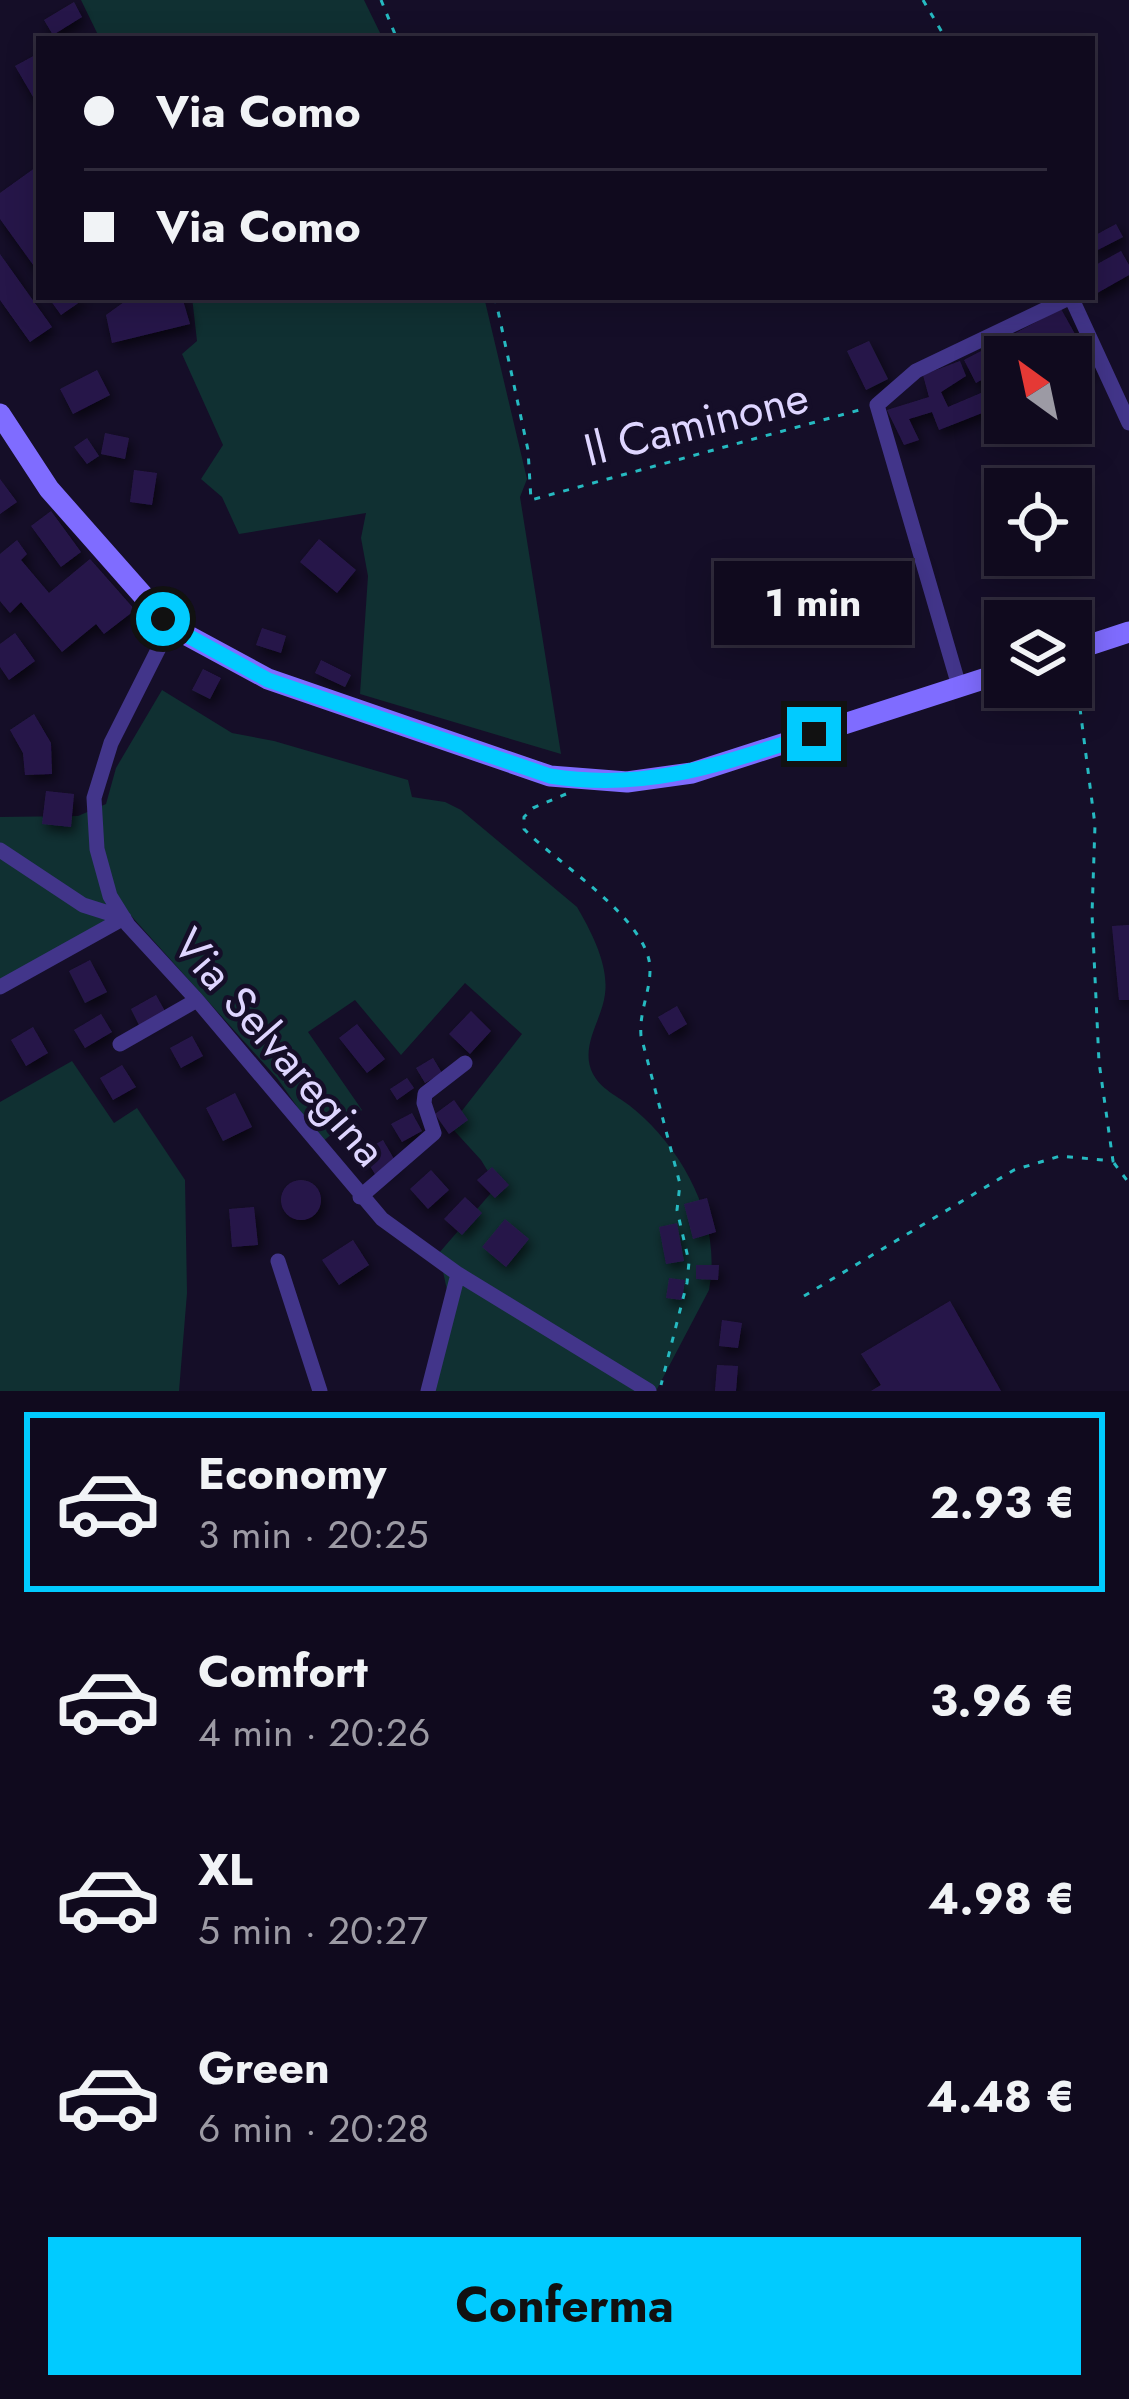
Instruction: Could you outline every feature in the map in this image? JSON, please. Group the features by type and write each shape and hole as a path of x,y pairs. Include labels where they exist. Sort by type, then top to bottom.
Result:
{"main road":[{"path":"0,414 49,488 170,626 268,680 523,769 595,782 659,779 984,678"},
{"path":"1092,645 1129,632"}],"street":[{"path":"959,686 877,405 916,371 1065,300"},
{"path":"1072,300 1129,423"},
{"name":"Via Selvaregina","path":"170,626 111,743 94,798 97,849 110,896 382,1220 458,1274 649,1391"},
{"path":"0,850 83,904 124,918"},
{"path":"0,987 124,918"},
{"path":"120,1044 197,1000"},
{"path":"360,1197 434,1133 425,1094 465,1063"},
{"path":"278,1261 320,1391"},
{"path":"428,1391 458,1274"}],"path":[{"path":"381,0 396,36"},
{"path":"923,0 944,36"},
{"name":"Il Caminone","path":"496,300 528,450 531,500 877,405"},
{"path":"1080,708 1095,826 1091,914 1097,1020 1113,1161 1129,1184"},
{"path":"595,782 533,808 524,817 524,829 592,885 630,926 650,968 639,1016 641,1036 680,1184 677,1210 688,1262 660,1391"},
{"path":"804,1296 1014,1170 1060,1156 1113,1161"}],"green space":[{"path":"81,0 364,0 382,36 99,36"},
{"path":"192,300 485,300 527,479 520,497 561,754 360,694 368,576 361,538 366,513 239,534 222,497 201,479 223,445 182,354 197,341"},
{"path":"162,690 232,733 408,780 412,797 445,802 461,810 577,907 598,949 606,983 589,1064 602,1085 630,1105 669,1146 696,1191 710,1240 709,1290 656,1391 431,1391 447,1290 439,1253 497,1186 450,1126 522,1034 465,983 401,1055 355,1000 308,1032 362,1110 322,1142 277,1078 125,909 0,994 0,817 78,816 106,804 116,768"},
{"path":"72,1061 114,1123 137,1108 185,1180 187,1293 179,1391 0,1391 0,1102"}],"building":[{"path":"74,2 82,17 53,35 44,20"},
{"path":"36,55 36,102 15,66"},
{"path":"36,167 36,269 0,219 0,193"},
{"path":"1116,224 1123,237 1095,251 1095,235"},
{"path":"1121,251 1129,275 1095,294 1095,265"},
{"path":"0,254 52,327 30,342 0,300"},
{"path":"50,300 83,300 61,315"},
{"path":"127,300 183,300 190,324 112,343 106,315"},
{"path":"1061,309 1076,336 1059,334 1010,336"},
{"path":"869,341 888,379 866,390 847,351"},
{"path":"984,349 984,379 976,383 964,360"},
{"path":"960,361 966,376 941,392 948,407 984,392 984,412 939,430 932,412 909,419 919,440 904,445 887,410 929,397 923,375"},
{"path":"97,370 110,395 73,414 60,389"},
{"path":"105,433 129,438 125,459 101,454"},
{"path":"87,438 99,456 87,464 74,447"},
{"path":"134,470 157,473 152,505 130,502"},
{"path":"0,479 17,502 0,514"},
{"path":"51,511 81,552 61,567 31,526"},
{"path":"319,539 356,570 337,593 300,562"},
{"path":"17,540 27,554 21,560 49,593 90,559 135,610 104,634 96,624 62,652 21,602 10,613 0,601 0,554"},
{"path":"262,628 286,636 281,653 256,645"},
{"path":"15,633 35,661 9,680 0,667 0,644"},
{"path":"321,660 351,675 345,687 315,673"},
{"path":"203,669 221,678 210,699 192,690"},
{"path":"34,714 51,743 52,774 25,775 23,753 10,730"},
{"path":"46,791 74,794 71,827 42,824"},
{"path":"1129,925 1129,1000 1119,1000 1112,926"},
{"path":"90,960 107,992 85,1003 69,971"},
{"path":"156,995 166,1013 140,1027 131,1009"},
{"path":"677,1006 687,1024 669,1035 658,1017"},
{"path":"471,1011 491,1031 470,1054 449,1034"},
{"path":"101,1014 112,1032 85,1048 74,1030"},
{"path":"357,1024 385,1059 367,1073 339,1038"},
{"path":"33,1027 48,1053 26,1066 11,1040"},
{"path":"192,1036 203,1056 181,1068 170,1048"},
{"path":"433,1058 442,1073 425,1083 416,1068"},
{"path":"122,1065 136,1087 113,1100 100,1078"},
{"path":"407,1078 414,1088 397,1100 390,1089"},
{"path":"235,1093 252,1127 223,1141 206,1108"},
{"path":"454,1100 468,1120 449,1134 435,1114"},
{"path":"412,1113 422,1131 402,1142 391,1124"},
{"path":"383,1140 397,1164 376,1176 362,1152"},
{"path":"492,1167 509,1185 495,1198 477,1180"},
{"path":"431,1170 449,1190 428,1209 410,1189"},
{"path":"301,1180 315,1186 321,1200 315,1214 301,1220 287,1214 281,1200 287,1186"},
{"path":"465,1197 482,1213 462,1235 444,1219"},
{"path":"707,1198 716,1232 693,1239 684,1204"},
{"path":"254,1207 258,1245 232,1247 229,1209"},
{"path":"505,1219 529,1239 506,1267 482,1247"},
{"path":"677,1223 684,1261 666,1264 659,1227"},
{"path":"353,1240 369,1265 339,1285 322,1260"},
{"path":"696,1265 719,1265 718,1280 696,1279"},
{"path":"669,1278 685,1280 682,1300 666,1298"},
{"path":"950,1301 1001,1391 871,1391 881,1385 861,1354"},
{"path":"722,1320 742,1323 738,1348 719,1346"},
{"path":"717,1365 738,1366 736,1391 715,1391"}],"route":[{"path":"163,619 268,680 550,776 595,782 659,779 814,734"}]}
